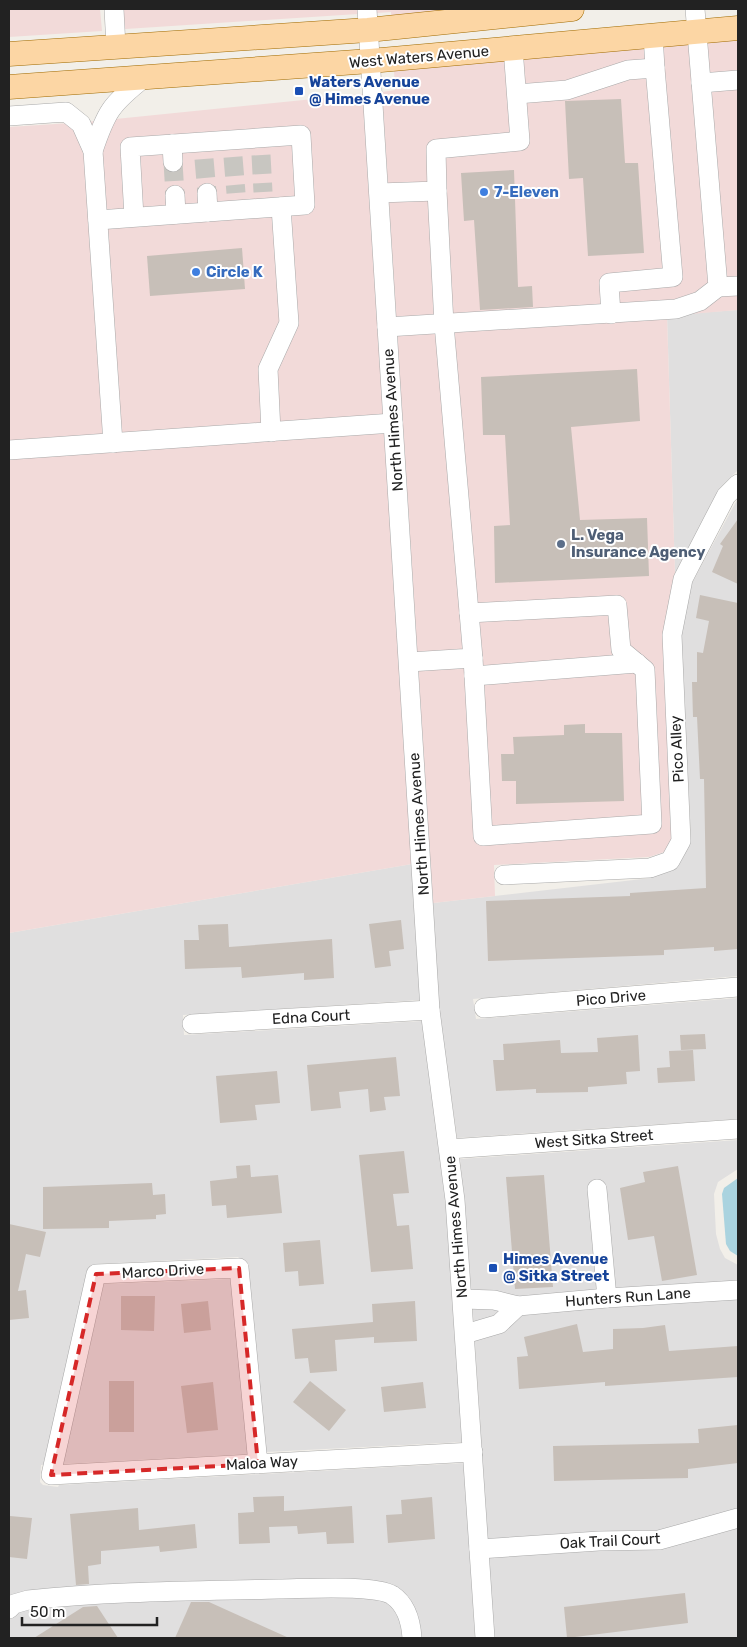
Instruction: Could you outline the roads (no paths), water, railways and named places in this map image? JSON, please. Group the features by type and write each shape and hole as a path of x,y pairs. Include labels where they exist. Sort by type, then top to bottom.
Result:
{"main road":[{"name":"West Waters Avenue","path":"9,54 116,47 368,20 572,9"},
{"name":"West Waters Avenue","path":"9,87 370,61 653,35 696,20 738,28"}],"street":[{"path":"114,9 116,47"},
{"name":"North Himes Avenue","path":"368,20 430,1010 456,1200 485,1638"},
{"path":"696,20 718,287"},
{"path":"611,314 609,283 673,277 653,35"},
{"path":"470,613 617,605 621,650 645,670 652,824 484,836 470,613 444,324 436,149 520,141 513,48"},
{"path":"516,94 567,90 628,70 655,68"},
{"path":"93,150 104,119 119,98 144,78"},
{"path":"701,83 738,80"},
{"path":"9,116 66,112 81,124 93,150 113,443"},
{"path":"98,220 176,214 207,203 236,201 305,205 301,135 260,147 204,151 172,153 130,147 134,217"},
{"path":"379,194 437,191"},
{"path":"175,195 176,214"},
{"path":"270,202 289,323 268,369 272,432"},
{"path":"387,326 676,309 700,301 718,287 738,286"},
{"path":"9,450 393,423"},
{"name":"Pico Alley","path":"504,875 650,868 670,861 682,841 672,635 683,579 726,496 738,484"},
{"path":"408,662 473,667 637,663"},
{"name":"Pico Drive","path":"484,1008 738,987"},
{"name":"Edna Court","path":"192,1024 430,1010"},
{"name":"West Sitka Street","path":"449,1150 738,1129"},
{"path":"597,1189 607,1298"},
{"name":"Marco Drive","path":"51,1475 96,1274 239,1268 258,1464"},
{"name":"Hunters Run Lane","path":"463,1299 494,1300 518,1306 607,1298 738,1290"},
{"path":"465,1334 499,1324 518,1306"},
{"name":"Maloa Way","path":"51,1475 473,1452"},
{"name":"Oak Trail Court","path":"479,1549 599,1541 659,1540 738,1518"},
{"path":"9,1609 14,1604 28,1600 130,1592 331,1588 378,1591 392,1595 403,1606 409,1617 412,1638"}],"water":[{"path":"738,1178 738,1256 730,1251 726,1244 722,1194 724,1188"}],"tunnel":[{"path":"261,155 263,192"},
{"path":"233,157 236,193"},
{"path":"204,159 207,193"},
{"path":"173,162 175,195"}],"place":[{"name":"Waters Avenue @ Himes Avenue","path":"299,91"},
{"name":"7-Eleven","path":"484,192"},
{"name":"Circle K","path":"196,272"},
{"name":"L. Vega Insurance Agency","path":"561,544"},
{"name":"Himes Avenue @ Sitka Street","path":"493,1268"}]}
